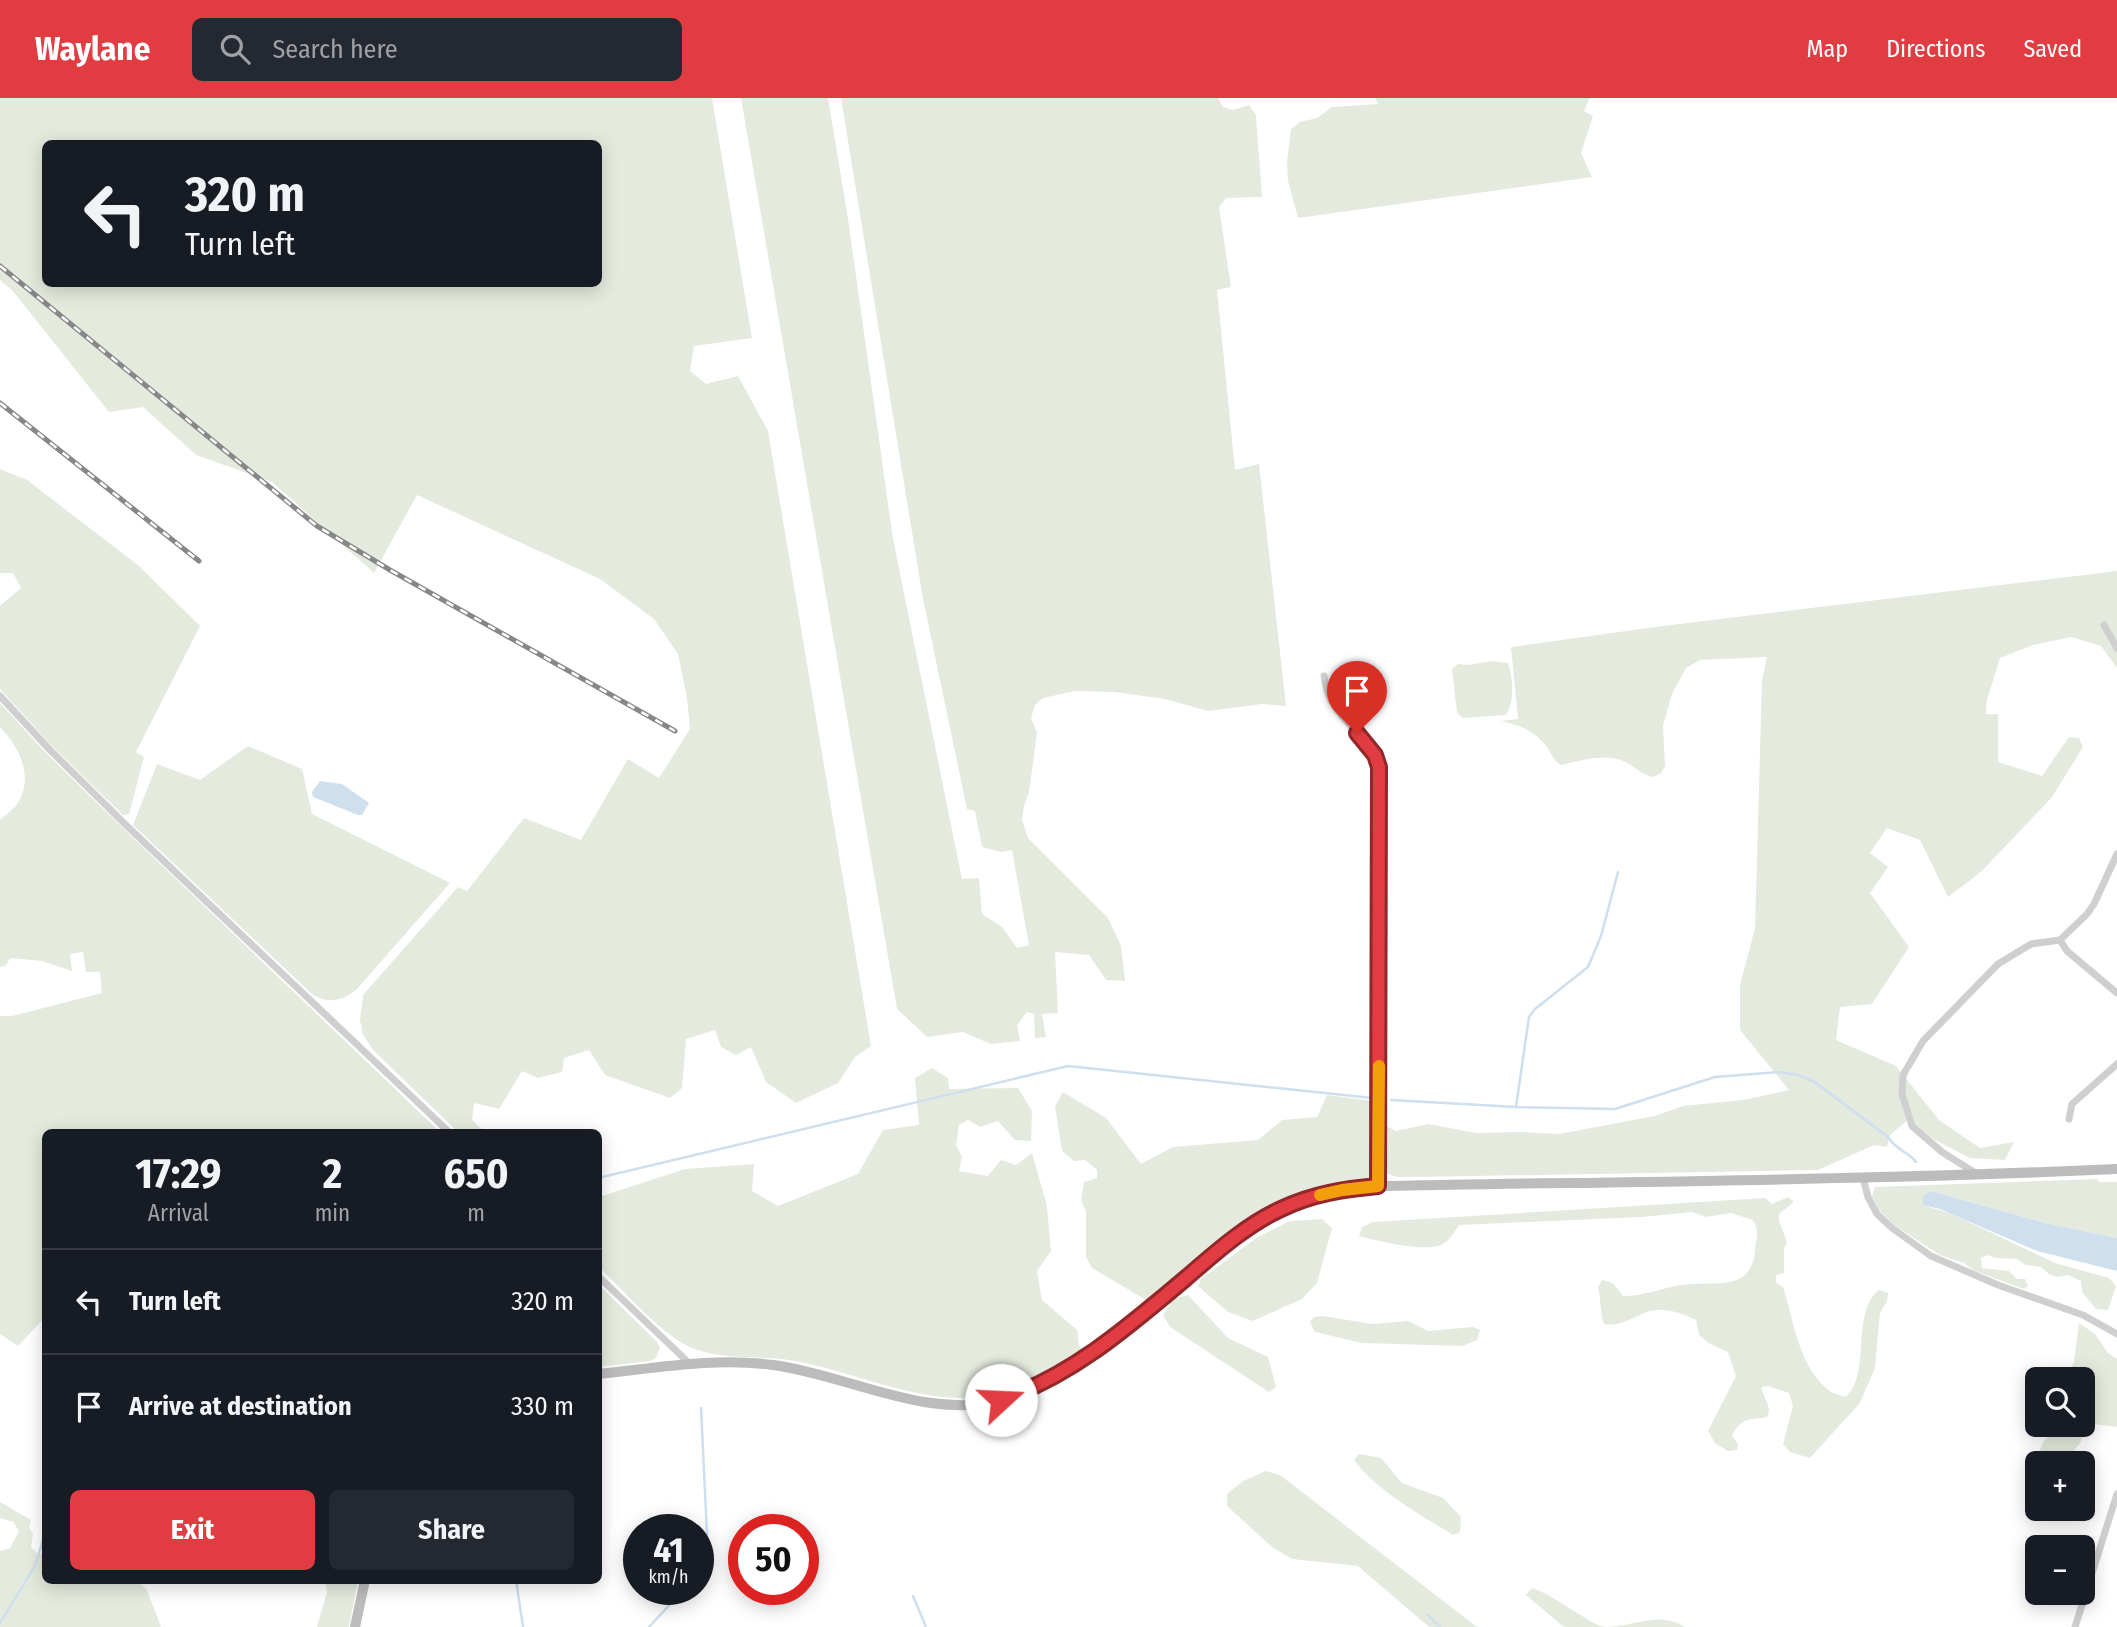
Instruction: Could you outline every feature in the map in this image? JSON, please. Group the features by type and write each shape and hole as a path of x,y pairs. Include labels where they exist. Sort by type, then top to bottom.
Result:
{"main road":[{"path":"602,1374 690,1364 771,1364 938,1404 971,1405 1001,1400 1039,1386 1087,1357 1130,1325 1223,1247 1279,1210 1310,1197 1342,1190 1378,1186 1863,1178 2117,1169"},
{"path":"355,1627 364,1584"}],"street":[{"path":"2104,625 2117,648"},
{"path":"1324,676 1325,691 1332,705 1370,748 1378,762 1378,1186"},
{"path":"0,696 108,808 446,1129"},
{"path":"1978,1175 1942,1152 1912,1126 1902,1094 1903,1075 1923,1041 1998,964 2031,944 2060,940 2087,914 2117,854"},
{"path":"2060,940 2073,957 2117,993"},
{"path":"2069,1119 2072,1104 2117,1064"},
{"path":"1863,1178 1868,1197 1877,1214 1931,1256 1987,1281 2070,1310 2117,1334"},
{"path":"602,1280 690,1364"},
{"path":"2075,1627 2117,1494"}],"shaded area":[{"path":"0,98 712,98 752,338 694,346 690,371 706,384 738,376 768,431 871,1046 855,1057 838,1083 796,1103 766,1082 751,1047 736,1055 721,1047 715,1030 686,1039 682,1088 670,1098 605,1075 589,1050 564,1058 562,1072 538,1078 522,1071 499,1109 474,1103 472,1120 482,1129 455,1129 374,1051 363,1035 360,1020 363,995 458,887 467,891 524,818 581,840 628,759 659,778 690,729 678,654 654,619 600,579 417,495 374,573 272,482 196,455 143,407 109,412 12,290 0,280"},
{"path":"741,98 828,98 848,219 893,539 962,879 979,878 982,914 1002,927 1017,948 1029,945 1012,850 1001,852 982,847 975,811 967,809 923,599 841,98 1218,98 1223,107 1233,110 1249,105 1256,115 1262,197 1226,198 1219,207 1231,287 1217,290 1235,470 1259,464 1286,706 1262,704 1208,711 1165,699 1115,692 1075,691 1043,698 1035,705 1031,718 1037,733 1029,792 1022,820 1028,838 1108,918 1121,946 1125,981 1106,980 1089,955 1055,952 1058,1013 1042,1014 1046,1037 1035,1038 1034,1014 1027,1012 1017,1025 1020,1041 991,1044 963,1032 927,1037 897,1009"},
{"path":"1375,98 1595,98 1589,99 1584,111 1593,116 1581,153 1592,177 1298,218 1288,181 1291,129 1300,122 1317,118 1332,107 1378,104"},
{"path":"0,469 27,480 139,566 200,626 136,752 144,757 129,814 123,815 53,747 0,689 0,606 21,588 13,573 0,573"},
{"path":"2117,571 2117,668 2101,646 2071,637 2033,645 2000,658 1987,700 1986,714 1998,714 1998,762 2042,776 2069,737 2079,738 2083,747 2052,797 1981,872 1948,897 1920,840 1887,828 1870,853 1888,867 1870,893 1909,947 1872,1004 1840,1007 1836,1040 1896,1066 1939,1120 1980,1148 2014,1142 2005,1160 1970,1158 1935,1140 1909,1119 1890,1135 1887,1147 1874,1145 1818,1170 1403,1177 1386,1171 1383,1167 1384,1125 1396,1131 1428,1124 1476,1133 1559,1134 1655,1116 1683,1106 1743,1100 1789,1090 1740,1030 1740,985 1755,928 1762,681 1767,657 1700,660 1686,668 1672,694 1663,726 1665,766 1661,773 1653,777 1623,761 1608,758 1592,758 1561,765 1532,733 1501,721 1518,719 1511,647"},
{"path":"1491,661 1508,663 1512,690 1509,710 1506,715 1463,718 1457,713 1452,669 1458,664"},
{"path":"0,703 47,754 437,1129 42,1129 42,1320 18,1346 0,1334 0,1016 12,1016 102,993 100,972 86,972 83,952 70,954 72,971 42,961 10,958 6,966 0,967 0,820 17,804 25,783 25,773 18,753 0,727"},
{"path":"248,746 302,769 312,814 450,883 356,990 340,999 325,1000 313,995 133,825 157,764 200,780"},
{"path":"932,1068 948,1078 949,1089 1018,1088 1032,1111 1031,1141 1015,1140 998,1121 980,1127 968,1120 959,1125 956,1145 962,1157 959,1171 988,1176 1001,1160 1016,1165 1032,1153 1047,1206 1051,1251 1037,1271 1042,1300 1077,1330 1079,1345 1083,1351 1053,1370 1032,1382 998,1394 972,1398 946,1397 895,1388 795,1361 712,1354 686,1345 664,1330 602,1270 602,1196 685,1169 754,1164 752,1191 778,1206 858,1174 883,1130 919,1125 915,1078"},
{"path":"1063,1092 1106,1118 1141,1164 1173,1147 1258,1140 1282,1120 1317,1117 1327,1095 1374,1101 1372,1174 1359,1182 1309,1190 1275,1203 1243,1222 1146,1300 1092,1268 1086,1257 1086,1212 1081,1200 1084,1182 1097,1178 1097,1170 1085,1160 1074,1161 1062,1151 1055,1106"},
{"path":"2098,1179 2099,1182 2117,1182 2117,1238 2045,1223 1931,1191 1923,1196 1923,1205 1952,1214 2055,1263 2109,1278 2116,1286 2108,1310 2096,1309 2082,1292 2081,1281 2068,1275 2057,1277 2041,1267 2026,1265 2017,1259 1988,1255 1981,1258 1982,1268 2009,1271 2017,1279 2025,1279 2028,1286 2024,1289 1940,1255 1894,1225 1880,1211 1872,1196 1875,1187"},
{"path":"1788,1197 1793,1203 1779,1214 1787,1242 1784,1248 1784,1273 1776,1275 1776,1283 1783,1287 1798,1341 1809,1367 1826,1388 1835,1394 1846,1397 1854,1386 1865,1313 1870,1300 1879,1290 1888,1293 1880,1313 1875,1368 1860,1403 1810,1458 1790,1452 1783,1444 1793,1406 1789,1393 1768,1386 1762,1387 1762,1391 1769,1413 1767,1417 1747,1420 1740,1425 1732,1435 1738,1445 1737,1450 1728,1451 1715,1443 1708,1431 1736,1376 1728,1352 1710,1344 1699,1335 1696,1320 1679,1313 1653,1310 1616,1324 1604,1324 1603,1320 1598,1287 1602,1280 1613,1283 1623,1296 1682,1285 1728,1282 1746,1274 1752,1265 1755,1251 1757,1235 1753,1220 1731,1213 1706,1217 1692,1212 1641,1217 1459,1225 1444,1243 1433,1247 1400,1245 1359,1236 1362,1227 1373,1222 1765,1198 1772,1204"},
{"path":"1322,1219 1332,1228 1317,1283 1302,1299 1253,1321 1228,1312 1198,1286 1201,1279 1256,1238 1290,1221"},
{"path":"602,1288 657,1342 660,1348 656,1358 602,1367"},
{"path":"1188,1295 1228,1338 1268,1357 1276,1387 1269,1392 1170,1327 1163,1315 1173,1299"},
{"path":"1314,1317 1372,1324 1408,1321 1428,1331 1473,1327 1480,1330 1477,1340 1462,1346 1362,1343 1315,1332 1310,1322"},
{"path":"2079,1323 2095,1334 2108,1353 2117,1359 2117,1427 2095,1424 2095,1367 2072,1367"},
{"path":"2048,1437 2082,1437 2073,1451 2040,1451"},
{"path":"1359,1454 1381,1458 1402,1483 1443,1498 1461,1517 1460,1532 1453,1535 1387,1492 1354,1460"},
{"path":"1266,1471 1280,1475 1477,1627 1429,1627 1358,1566 1292,1559 1272,1547 1227,1506 1227,1494 1243,1481"},
{"path":"0,1502 31,1520 31,1547 38,1554 42,1553 42,1584 141,1584 147,1590 161,1627 0,1627 0,1551 10,1548 19,1531 13,1522 0,1518"},
{"path":"326,1584 357,1584 349,1627 317,1627 327,1592"},
{"path":"1532,1588 1605,1627 1564,1627 1526,1595"},
{"path":"1665,1620 1685,1627 1605,1627"}],"water":[{"path":"320,781 342,784 369,803 362,815 313,797 312,792"},
{"path":"1931,1191 2045,1223 2117,1238 2117,1271 2037,1251 1940,1209 1923,1205 1923,1196"}],"waterway":[{"path":"1516,1107 1529,1017 1535,1009 1588,967 1601,936 1618,872"},
{"path":"602,1177 1068,1066 1372,1098"},
{"path":"1391,1100 1615,1109 1715,1077 1779,1072 1798,1075 1816,1083 1888,1137 1916,1162"},
{"path":"701,1408 706,1514"},
{"path":"0,1623 35,1566 42,1543"},
{"path":"517,1584 523,1627"},
{"path":"913,1596 926,1627"},
{"path":"649,1627 669,1605"},
{"path":"1428,1615 1440,1627"}],"railway":[{"path":"0,266 317,526 675,731"},
{"path":"0,403 199,561"}],"slow traffic":[{"path":"1320,1195 1378,1186 1379,1066"}],"route":[{"path":"1001,1400 1029,1391 1087,1357 1130,1325 1214,1253 1279,1210 1310,1197 1378,1186 1379,767 1375,755 1357,733"}]}
